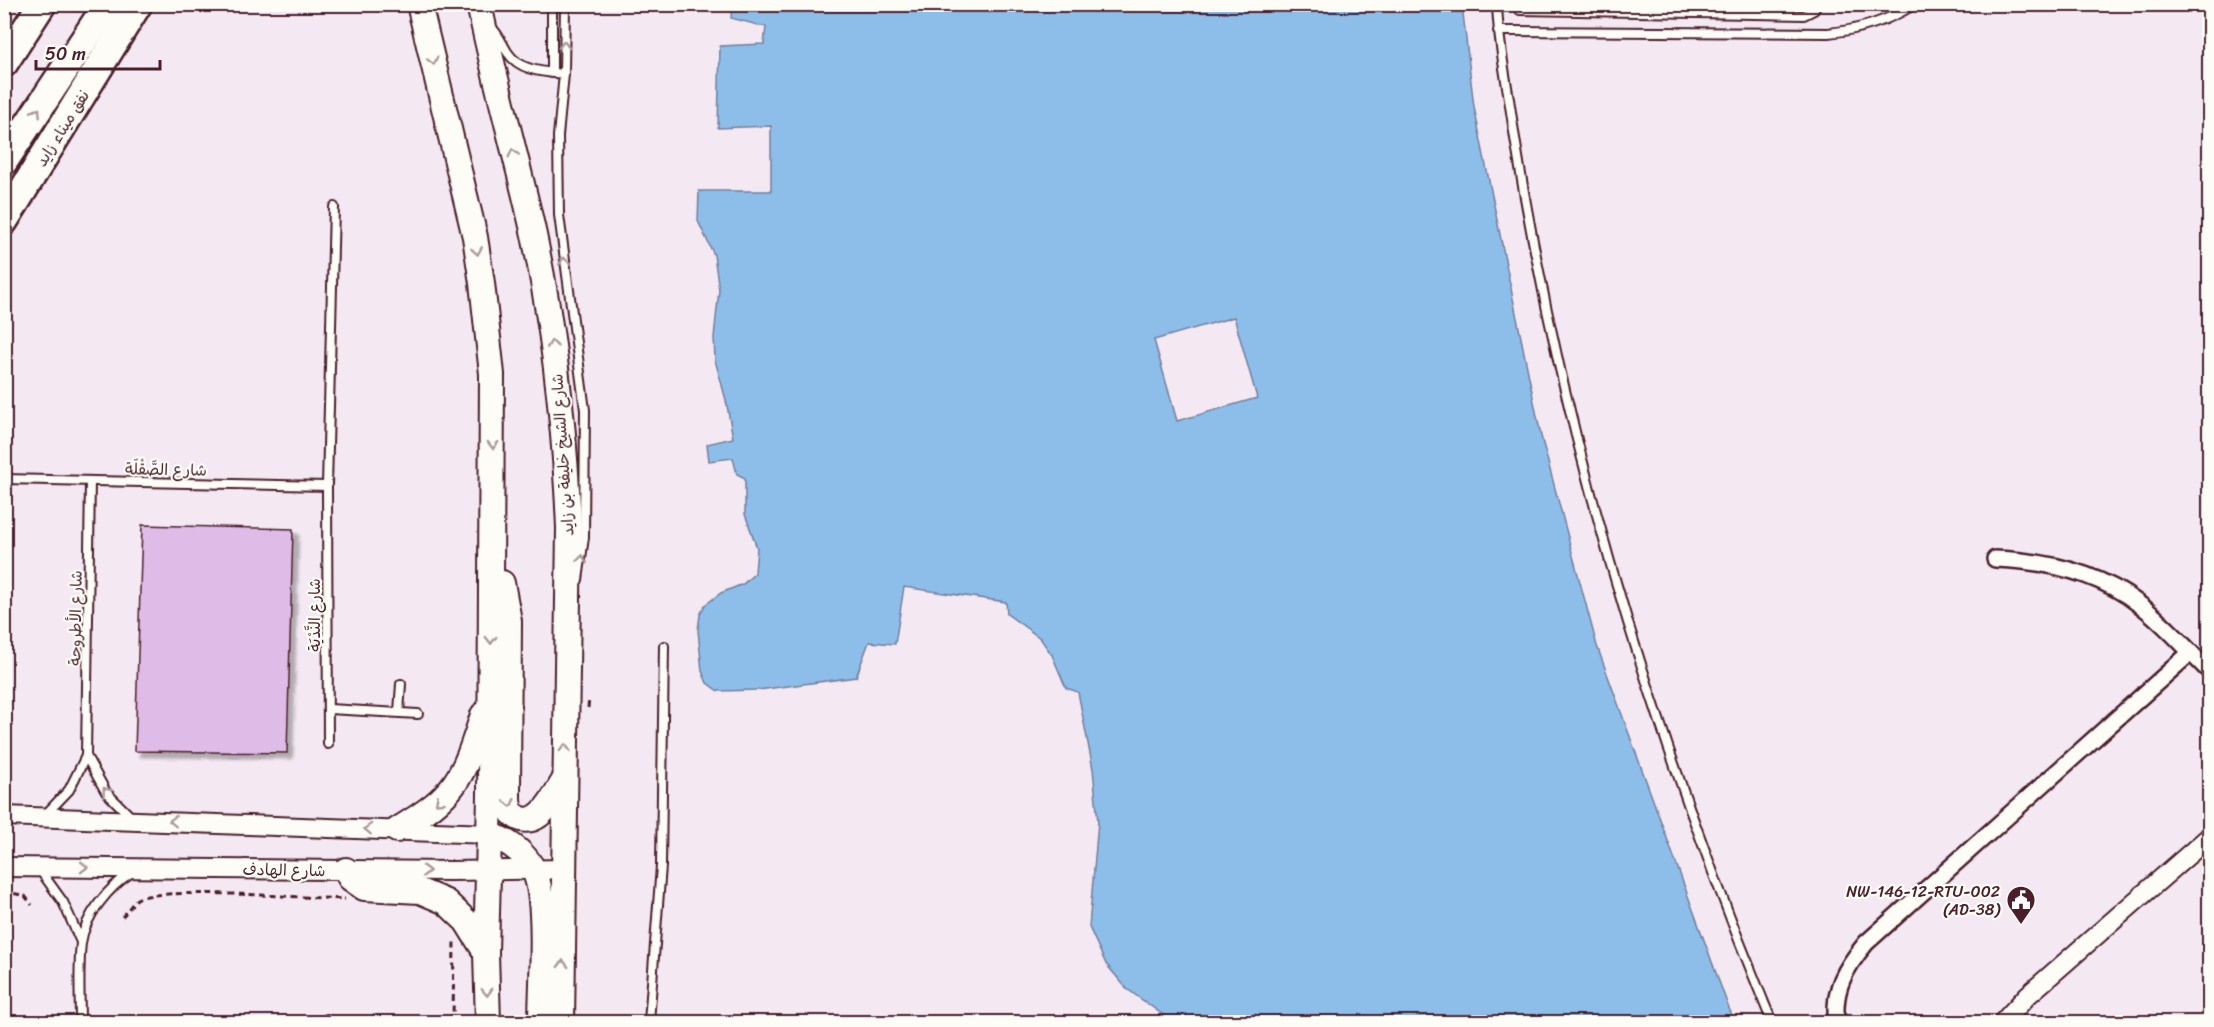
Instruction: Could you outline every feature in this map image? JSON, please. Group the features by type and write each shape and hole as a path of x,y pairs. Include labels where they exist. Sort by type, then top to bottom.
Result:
{"highway":[{"path":"4,63 42,4"},
{"path":"4,161 108,4"},
{"name":"نفق ميناء زايد","path":"4,221 138,4"}],"main road":[{"path":"419,4 465,192 483,283 492,374 492,559 486,954 488,1023"},
{"name":"شارع الشيخ خليفة بن زايد","path":"481,12 533,234 550,331 568,490 562,1023"},
{"path":"492,559 504,588 509,621 508,805 512,813 526,820 535,818 542,813 565,780"},
{"path":"397,830 435,806 449,793 461,776 490,693"},
{"path":"489,834 515,847 534,870 539,881 542,909 541,1023"},
{"path":"346,870 350,878 364,888 420,891 446,902 466,921 486,954"}],"street":[{"path":"1995,559 2022,560 2078,572 2111,586 2140,604 2210,672"},
{"path":"1837,1023 1835,1011 1838,985 1849,963 1866,943 2190,653"},
{"path":"4,816 489,834"},
{"path":"2003,1023 2028,995 2210,836"},
{"name":"شارع الهادف","path":"4,867 564,869"}],"lane":[{"path":"552,4 552,73"},
{"path":"566,4 564,75 558,136 559,215 582,380 585,438 585,537 579,577 567,615"},
{"path":"1497,4 1498,32 1523,191 1540,278 1558,364 1603,534 1686,798 1772,1023"},
{"path":"1520,10 1803,15 1814,10 1817,4"},
{"path":"1498,32 1828,33 1859,29 1878,23 1915,4"},
{"path":"2203,4 2210,12"},
{"path":"481,12 514,60 534,70 564,75"},
{"name":"شارع النَّدْيَة","path":"328,744 327,486 334,207"},
{"name":"شارع الصَّقْلَة","path":"4,479 327,486"},
{"name":"شارع الأطروحة","path":"41,817 69,790 86,756 90,481"},
{"path":"649,1023 660,866 664,646"},
{"path":"399,712 401,684"},
{"path":"329,709 418,714"},
{"name":"شارع الأطروحة","path":"86,756 105,792 134,820"},
{"path":"37,867 63,902 81,942"},
{"path":"80,1023 81,942 86,927 102,899 113,887 138,868"}],"path":[{"path":"4,891 25,896 33,905"},
{"path":"122,917 137,899 153,894 356,899"},
{"path":"453,1023 454,936"}],"water":[{"path":"732,5 1462,5 1474,107 1541,436 1597,646 1735,1022 1173,1022 1127,989 1106,964 1089,927 1098,822 1093,769 1078,692 1066,688 1052,655 1040,638 1007,614 1006,602 904,587 895,644 869,642 856,677 758,690 718,691 707,683 702,671 698,630 700,615 705,605 721,593 743,584 755,573 757,548 745,514 745,478 737,474 733,458 709,461 707,444 733,438 715,360 714,337 719,290 714,255 698,221 699,191 771,191 771,126 718,128 720,46 764,44 766,27 731,18","holes":["1234,317 1257,398 1177,421 1154,340"]}],"building":[{"path":"142,525 293,529 287,753 135,751"}],"place":[{"name":"NW-146-12-RTU-002 (AD-38)","path":"2021,926"}]}
